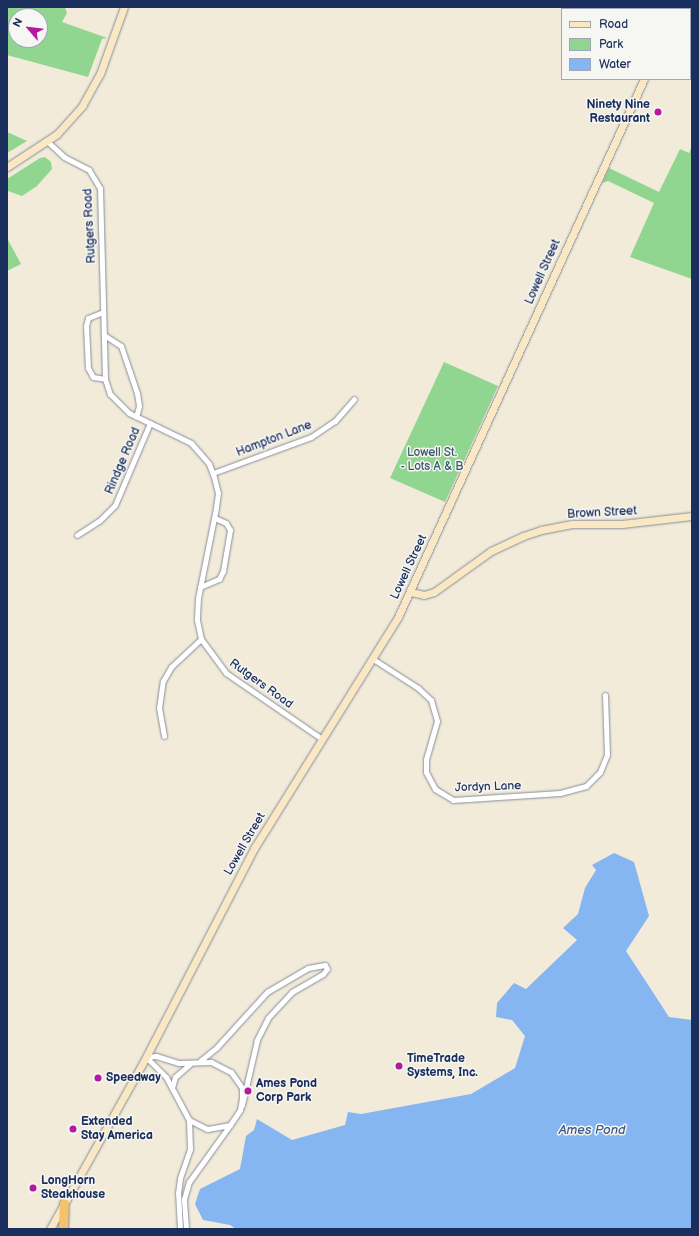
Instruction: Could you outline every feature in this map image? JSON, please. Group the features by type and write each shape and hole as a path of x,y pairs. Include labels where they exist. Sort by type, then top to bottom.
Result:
{"highway":[{"path":"63,1229 64,1203"}],"main road":[{"path":"7,167 46,141 74,117 100,74 124,7"},
{"name":"Lowell Street","path":"50,1229 146,1057 246,862 373,660 411,592 644,80"},
{"name":"Brown Street","path":"411,592 424,595 434,592 492,551 523,536 541,530 573,524 622,524 692,516"}],"street":[{"name":"Rutgers Road","path":"46,141 64,157 89,170 100,188 105,379 114,399 136,417 191,443 204,458 213,473 218,493 200,587 197,620 201,639 214,661 226,673 322,739"},
{"path":"103,312 91,316 86,326 88,368 93,377 105,379"},
{"path":"104,335 122,346 137,393 139,406 136,417"},
{"name":"Hampton Lane","path":"213,473 311,437 335,421 354,399"},
{"name":"Rindge Road","path":"77,536 100,520 115,505 150,423"},
{"path":"200,587 219,579 223,571 230,530 226,523 214,518"},
{"path":"164,736 159,708 163,681 172,667 201,639"},
{"name":"Jordyn Lane","path":"373,660 418,688 431,700 438,721 426,759 426,769 435,789 454,800 560,793 586,786 600,772 607,755 605,696"},
{"path":"186,1229 184,1200 189,1182 242,1105 257,1040 268,1018 288,996 324,974 327,969 325,965 308,968 268,992 217,1047 200,1061"},
{"path":"146,1057 156,1056 179,1063 200,1061 219,1064 236,1078 242,1092 242,1105"},
{"path":"146,1057 161,1070 189,1120 190,1150 180,1178 178,1193 180,1229"},
{"path":"172,1088 178,1073 194,1062"},
{"path":"189,1120 207,1129 230,1124"}],"green space":[{"path":"7,7 65,7 67,13 62,22 107,38 102,39 88,77 7,55"},
{"path":"7,132 27,141 7,153"},
{"path":"692,146 692,279 630,257 654,203 608,181 602,183 609,168 659,192 680,149 689,153"},
{"path":"45,157 51,162 52,169 37,186 22,196 8,191 7,179 40,158"},
{"path":"7,238 21,264 7,271"},
{"name":"Lowell St. - Lots A & B","path":"444,362 498,386 445,502 390,478"}],"water":[{"name":"Ames Pond","path":"614,853 634,862 649,916 626,951 669,1017 692,1020 692,1229 236,1229 230,1225 203,1220 195,1204 200,1189 240,1169 246,1136 254,1130 257,1119 292,1140 345,1125 348,1112 361,1114 471,1094 515,1068 525,1036 512,1020 496,1017 497,1003 514,983 526,989 577,940 563,928 578,914 585,888 596,870 592,865"}],"place":[{"name":"Ninety Nine Restaurant","path":"658,112"},
{"name":"TimeTrade Systems, Inc.","path":"399,1066"},
{"name":"Speedway","path":"98,1078"},
{"name":"Ames Pond Corp Park","path":"248,1091"},
{"name":"Extended Stay America","path":"73,1129"},
{"name":"LongHorn Steakhouse","path":"33,1188"}]}
